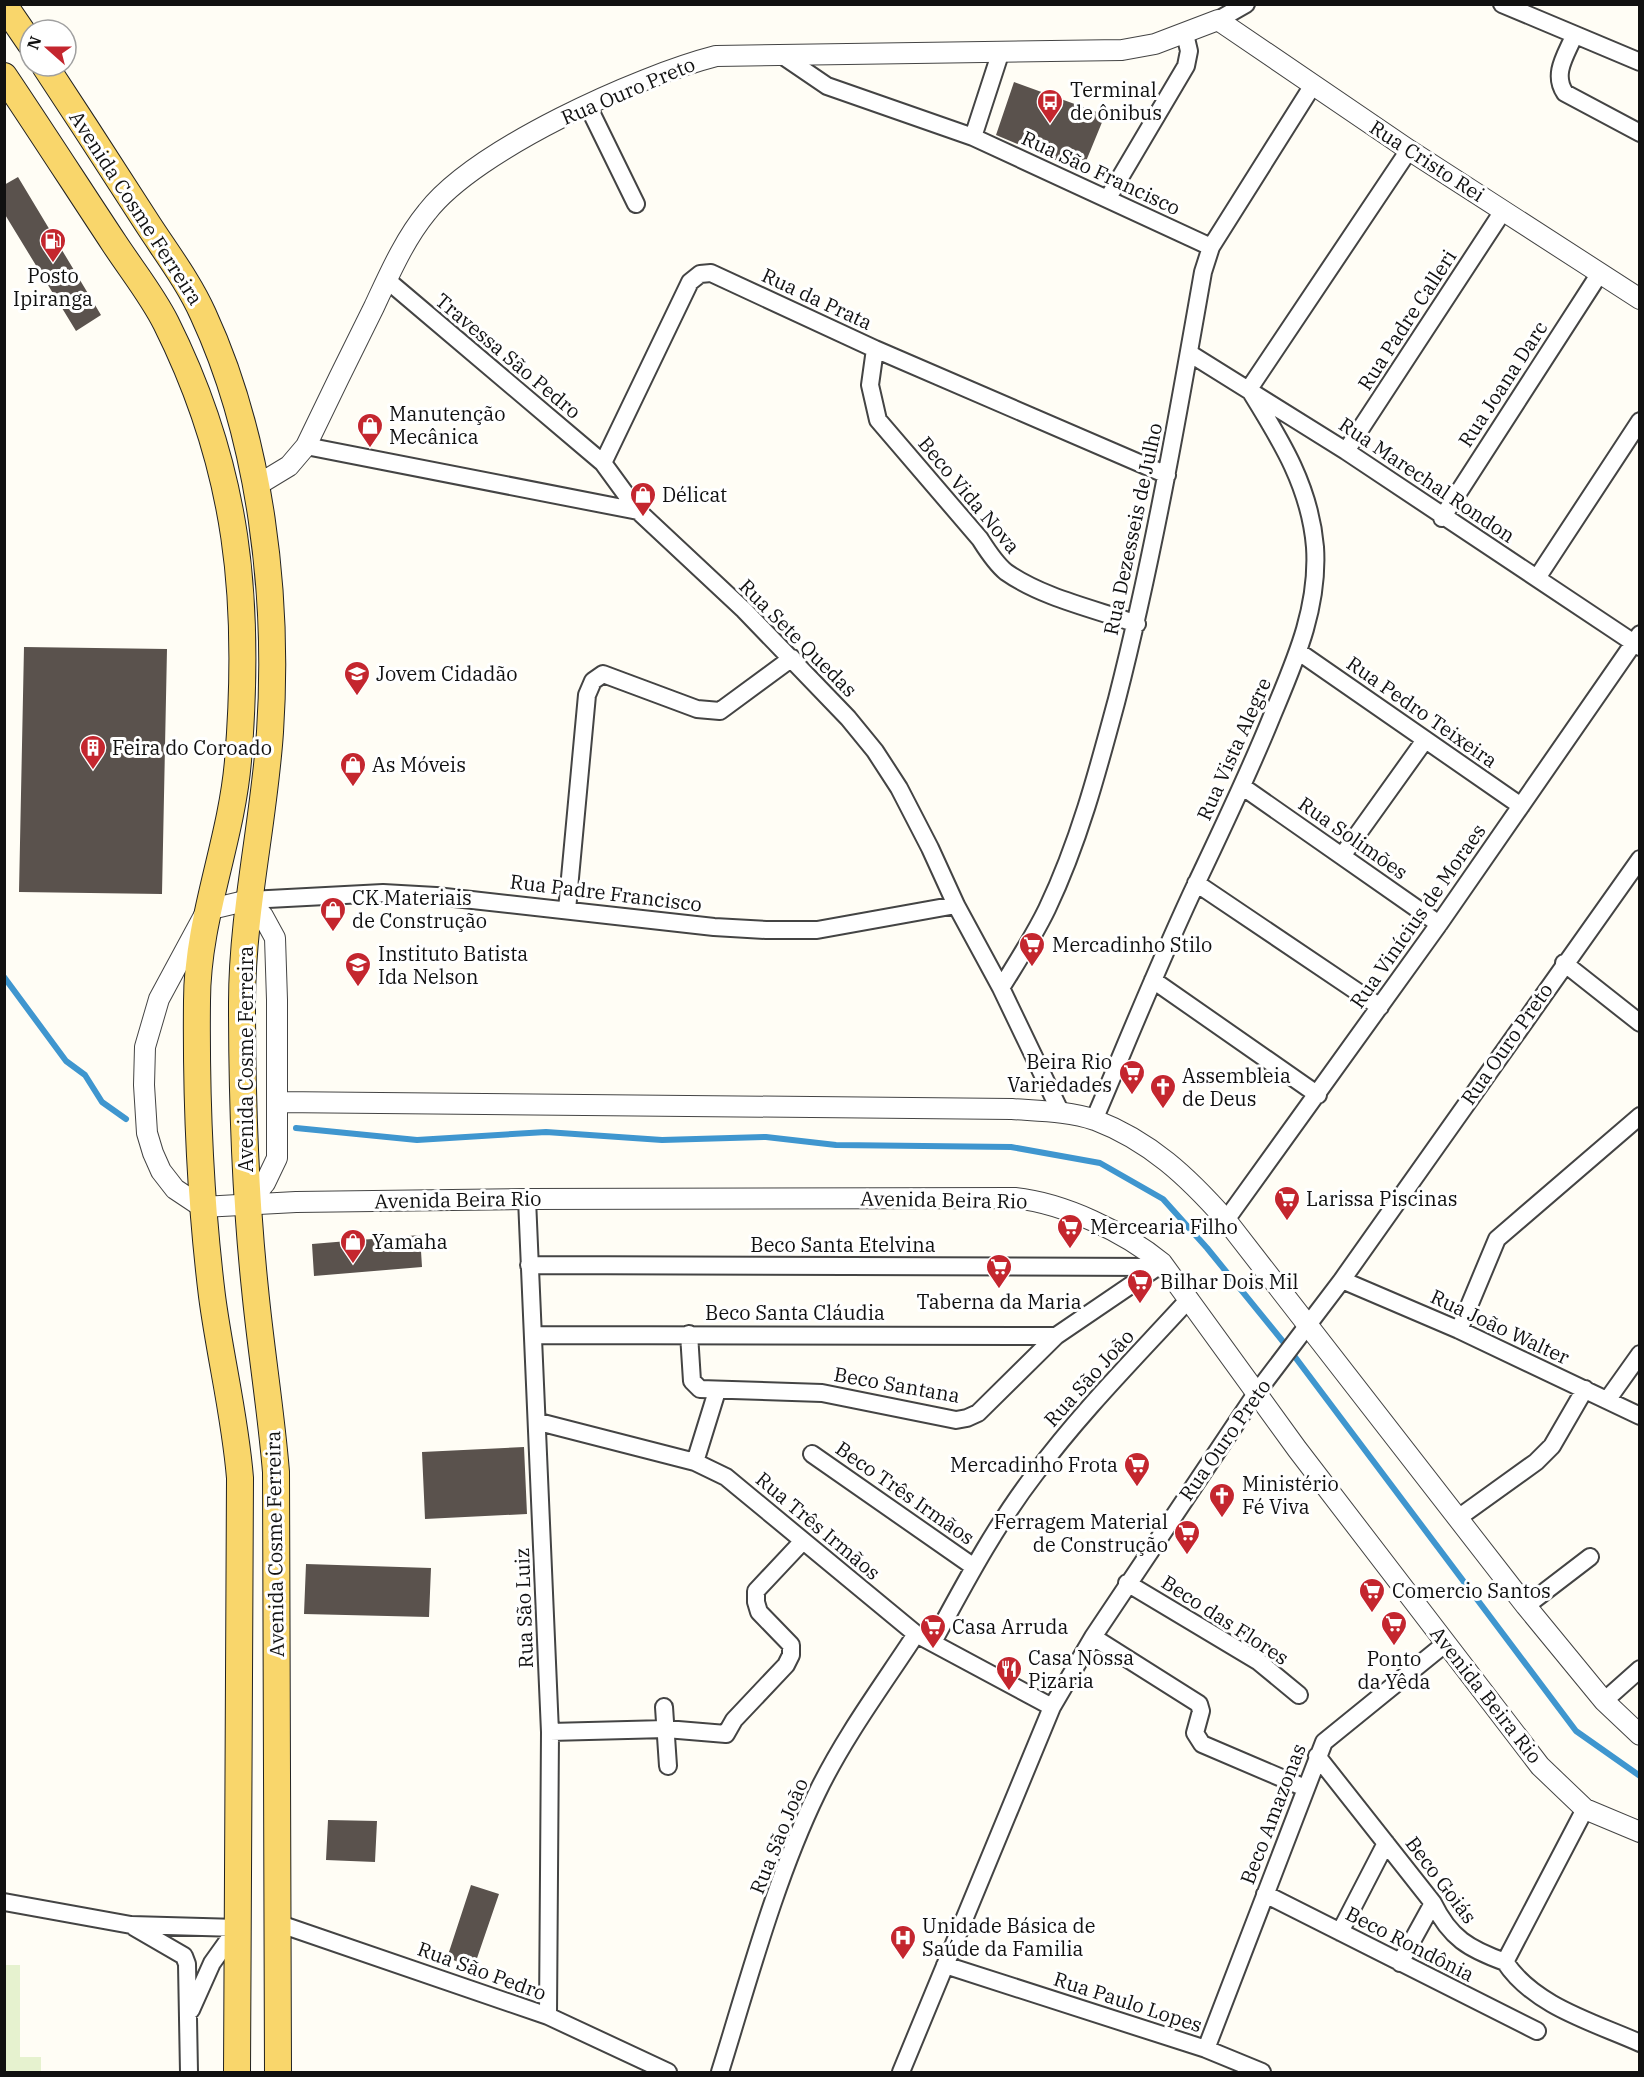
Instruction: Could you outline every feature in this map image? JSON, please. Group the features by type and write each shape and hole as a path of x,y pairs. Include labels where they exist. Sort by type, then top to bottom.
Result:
{"main road":[{"path":"4,5 18,25"},
{"name":"Avenida Cosme Ferreira","path":"4,76 164,320 194,383 218,456 236,540 241,576 243,693 230,817 207,910 199,954 197,998 202,1207 213,1302 232,1403 240,1478 237,2073"},
{"name":"Avenida Cosme Ferreira","path":"53,78 203,314 235,400 256,486 269,581 273,663 270,734 249,900 242,1000 248,1203 276,1472 278,2073"}],"street":[{"path":"1218,20 1246,4"},
{"path":"1502,4 1640,62"},
{"name":"Rua Ouro Preto","path":"256,486 289,466 306,446 404,245 427,211 454,183 508,148 588,106 686,64 716,57 780,54 1122,50 1155,44 1218,20"},
{"name":"Rua Cristo Rei","path":"1218,20 1409,150 1640,299"},
{"path":"1108,198 1186,66 1189,51 1185,34"},
{"path":"1574,36 1558,74 1560,85 1565,93 1640,133"},
{"path":"973,137 1001,51"},
{"name":"Rua São Francisco","path":"780,54 827,86 973,137 1211,247"},
{"name":"Rua Dezesseis de Julho","path":"1001,988 1047,911 1067,864 1101,760 1137,624 1167,475 1203,272 1211,247 1313,85"},
{"path":"588,106 636,204"},
{"path":"1249,389 1409,150"},
{"name":"Rua Padre Calleri","path":"1346,452 1503,211"},
{"name":"Rua da Prata","path":"603,463 690,282 700,274 711,273 875,349 1167,475"},
{"name":"Rua Joana Darc","path":"1442,518 1600,273"},
{"name":"Travessa São Pedro","path":"387,280 603,463"},
{"name":"Beco Vida Nova","path":"875,349 870,385 878,420 1005,571 1023,581 1137,624"},
{"name":"Rua Marechal Rondon","path":"1189,353 1346,452 1442,518 1638,641"},
{"name":"Rua Vista Alegre","path":"1094,1120 1196,883 1243,787 1299,652 1310,618 1315,586 1315,547 1310,512 1300,478 1284,446 1249,389"},
{"path":"1538,578 1640,421"},
{"path":"306,446 638,511"},
{"path":"603,463 638,511"},
{"name":"Rua Sete Quedas","path":"638,511 792,658 875,751 899,788 956,904 1001,988 1061,1113"},
{"name":"Rua Vinícius de Moraes","path":"1226,1220 1318,1095 1638,641"},
{"name":"Rua Pedro Teixeira","path":"1299,652 1521,806"},
{"path":"567,910 587,695 592,681 603,674 709,712 720,711 792,658"},
{"path":"1342,856 1425,740"},
{"name":"Rua Solimões","path":"1243,787 1439,924"},
{"name":"Rua Ouro Preto","path":"901,2073 1052,1707 1093,1637 1127,1583 1261,1387 1342,1280 1564,963 1640,859"},
{"path":"1196,883 1380,1007"},
{"name":"Rua Padre Francisco","path":"249,900 383,893 458,898 714,927 817,930 956,904"},
{"path":"202,1207 176,1189 161,1171 153,1153 147,1132 144,1085 146,1047 159,999 207,910 249,900 263,916 275,938 277,1158 265,1184 248,1203"},
{"path":"1564,963 1640,1023"},
{"path":"1153,980 1318,1095"},
{"path":"277,1102 1012,1109 1061,1113 1094,1120 1166,1158 1190,1179 1226,1220 1308,1324 1526,1606 1604,1701 1640,1735"},
{"path":"1459,1330 1497,1239 1512,1224 1531,1212 1614,1141 1640,1116"},
{"name":"Avenida Beira Rio","path":"202,1207 248,1203 527,1199 1015,1198 1048,1204 1067,1211 1140,1247 1159,1265 1261,1387 1446,1643 1540,1766 1585,1809 1640,1832"},
{"name":"Rua São Luiz","path":"527,1199 550,1732 548,2016"},
{"name":"Beco Santa Etelvina","path":"530,1264 1159,1265"},
{"name":"Beco Santana","path":"689,1334 692,1381 700,1389 822,1393 956,1420 978,1413 1056,1336 1159,1265"},
{"name":"Rua João Walter","path":"1342,1280 1459,1330 1640,1416"},
{"name":"Rua São João","path":"933,1642 974,1567 1033,1476 1066,1434 1189,1299"},
{"name":"Beco Santa Cláudia","path":"533,1335 1056,1336"},
{"path":"1608,1399 1640,1354"},
{"path":"1458,1518 1536,1462 1552,1446 1585,1389"},
{"path":"695,1462 717,1391"},
{"name":"Rua Três Irmãos","path":"538,1422 695,1462 726,1477 916,1634 1052,1707"},
{"name":"Beco Três Irmãos","path":"812,1454 974,1567"},
{"path":"550,1732 666,1729 726,1734 734,1720 786,1665 791,1655 791,1645 759,1612 756,1591 802,1542"},
{"path":"1526,1606 1590,1557"},
{"name":"Beco das Flores","path":"1127,1583 1259,1662 1299,1695"},
{"name":"Rua São João","path":"720,2073 794,1847 817,1793 843,1744 916,1634"},
{"path":"1093,1637 1198,1704 1201,1711 1195,1733 1202,1744 1305,1788"},
{"name":"Beco Amazonas","path":"1206,2049 1324,1742 1446,1643"},
{"path":"1604,1701 1640,1669"},
{"path":"664,1707 668,1766"},
{"name":"Beco Goiás","path":"1317,1756 1433,1903 1443,1924 1458,1939 1480,1953 1505,1962"},
{"path":"1585,1809 1505,1962 1517,1979 1535,1994 1640,2043"},
{"path":"1340,1932 1386,1843"},
{"name":"Beco Rondônia","path":"1265,1894 1537,2031"},
{"path":"4,1902 131,1925 238,1928"},
{"path":"1400,1964 1433,1903"},
{"name":"Rua São Pedro","path":"277,1923 548,2016 668,2073"},
{"path":"131,1925 184,1956 187,1964 189,2073"},
{"path":"188,2016 212,1964 238,1928"},
{"name":"Rua Paulo Lopes","path":"945,1965 1206,2049 1262,2073"}],"green space":[{"path":"5,1965 20,1965 20,2057 41,2057 41,2072 5,2072"}],"building":[{"name":"Terminal de ônibus","path":"1014,82 1105,115 1082,171 996,135"},
{"name":"Posto Ipiranga","path":"18,177 101,315 76,331 4,213 4,185"},
{"name":"Feira do Coroado","path":"24,647 167,649 162,894 19,892"},
{"path":"420,1235 422,1267 314,1276 312,1244"},
{"path":"524,1447 527,1514 425,1519 422,1452"},
{"path":"306,1564 431,1568 429,1617 304,1614"},
{"path":"328,1820 377,1821 375,1862 326,1860"},
{"path":"471,1885 499,1894 474,1967 447,1958"}],"waterway":[{"path":"4,977 66,1061 85,1075 102,1102 126,1119"},
{"path":"296,1128 417,1140 546,1132 662,1140 766,1137 836,1145 1011,1147 1100,1163 1163,1199 1207,1248 1289,1349 1576,1731 1640,1776"}],"place":[{"name":"Terminal de ônibus","path":"1050,125"},
{"name":"Posto Ipiranga","path":"53,264"},
{"name":"Manutenção Mecânica","path":"370,449"},
{"name":"Délicat","path":"643,518"},
{"name":"Jovem Cidadão","path":"357,697"},
{"name":"Feira do Coroado","path":"93,771"},
{"name":"As Móveis","path":"353,788"},
{"name":"CK Materiais de Construção","path":"333,933"},
{"name":"Mercadinho Stilo","path":"1032,968"},
{"name":"Instituto Batista Ida Nelson","path":"358,988"},
{"name":"Beira Rio Variedades","path":"1132,1096"},
{"name":"Assembleia de Deus","path":"1163,1110"},
{"name":"Larissa Piscinas","path":"1287,1222"},
{"name":"Mercearia Filho","path":"1070,1250"},
{"name":"Yamaha","path":"353,1265"},
{"name":"Taberna da Maria","path":"999,1290"},
{"name":"Bilhar Dois Mil","path":"1140,1305"},
{"name":"Mercadinho Frota","path":"1137,1488"},
{"name":"Ministério Fé Viva","path":"1222,1519"},
{"name":"Ferragem Material de Construção","path":"1187,1556"},
{"name":"Comercio Santos","path":"1372,1614"},
{"name":"Ponto da Yêda","path":"1394,1647"},
{"name":"Casa Arruda","path":"933,1650"},
{"name":"Casa Nossa Pizaria","path":"1009,1692"},
{"name":"Unidade Básica de Saúde da Familia","path":"903,1961"}]}
